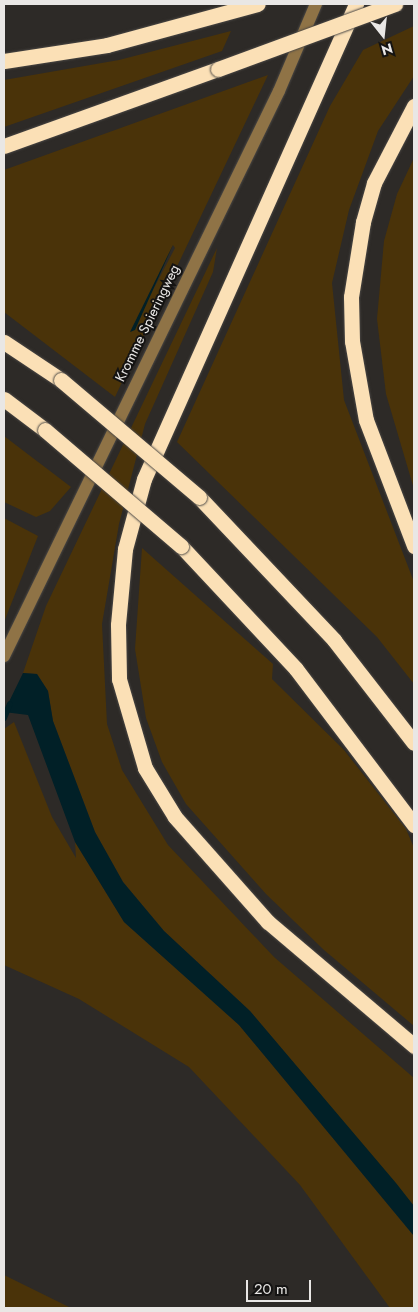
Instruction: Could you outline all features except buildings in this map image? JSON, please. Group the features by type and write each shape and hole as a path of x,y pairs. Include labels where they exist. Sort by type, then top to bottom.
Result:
{"highway":[{"path":"356,4 144,479 124,549 118,625 119,679 145,768 175,817 268,922 414,1046"},
{"path":"4,146 395,4"},
{"path":"4,61 107,45 251,6"},
{"path":"414,106 374,183 359,238 351,297 353,350 366,420 414,546"},
{"path":"4,342 60,380 199,497 334,640 414,743"},
{"path":"4,399 45,430 181,546 296,669 414,825"}],"street":[{"name":"Kromme Spieringweg","path":"4,656 280,91 316,4"}],"shaded area":[{"path":"414,26 414,76 378,131 349,210 332,283 344,400 414,582 414,684 377,637 177,442 330,106 363,50"},
{"path":"231,31 222,51 4,127 4,80 119,60"},
{"path":"268,75 115,397 4,312 4,170","holes":["173,245 175,248 131,332"]},
{"path":"414,158 414,489 386,394 377,319 384,241 397,194"},
{"path":"217,248 213,272 145,424 119,524 102,624 107,724 122,770 168,845 274,957 414,1078 414,1206 250,1011 164,931 123,882 95,832 53,721 48,691 37,674 23,673 46,606"},
{"path":"4,436 71,487 50,511 36,517 4,502"},
{"path":"4,518 38,536 4,622"},
{"path":"142,548 273,664 272,679 344,750 406,829 414,848 414,1026 324,950 266,894 186,804 162,762 146,718 135,649"},
{"path":"14,722 52,817 76,858 75,842 124,922 239,1025 414,1236 414,1308 390,1308 300,1185 189,1067 79,999 4,965 4,729"},
{"path":"4,1275 71,1308 4,1308"}],"water":[{"path":"173,245 135,330 130,332"},
{"path":"23,673 37,674 48,691 53,721 95,832 123,882 164,931 250,1011 396,1183 414,1206 414,1236 239,1025 124,922 75,842 28,715 4,712"}],"waterway":[{"path":"4,718 10,704"}]}
